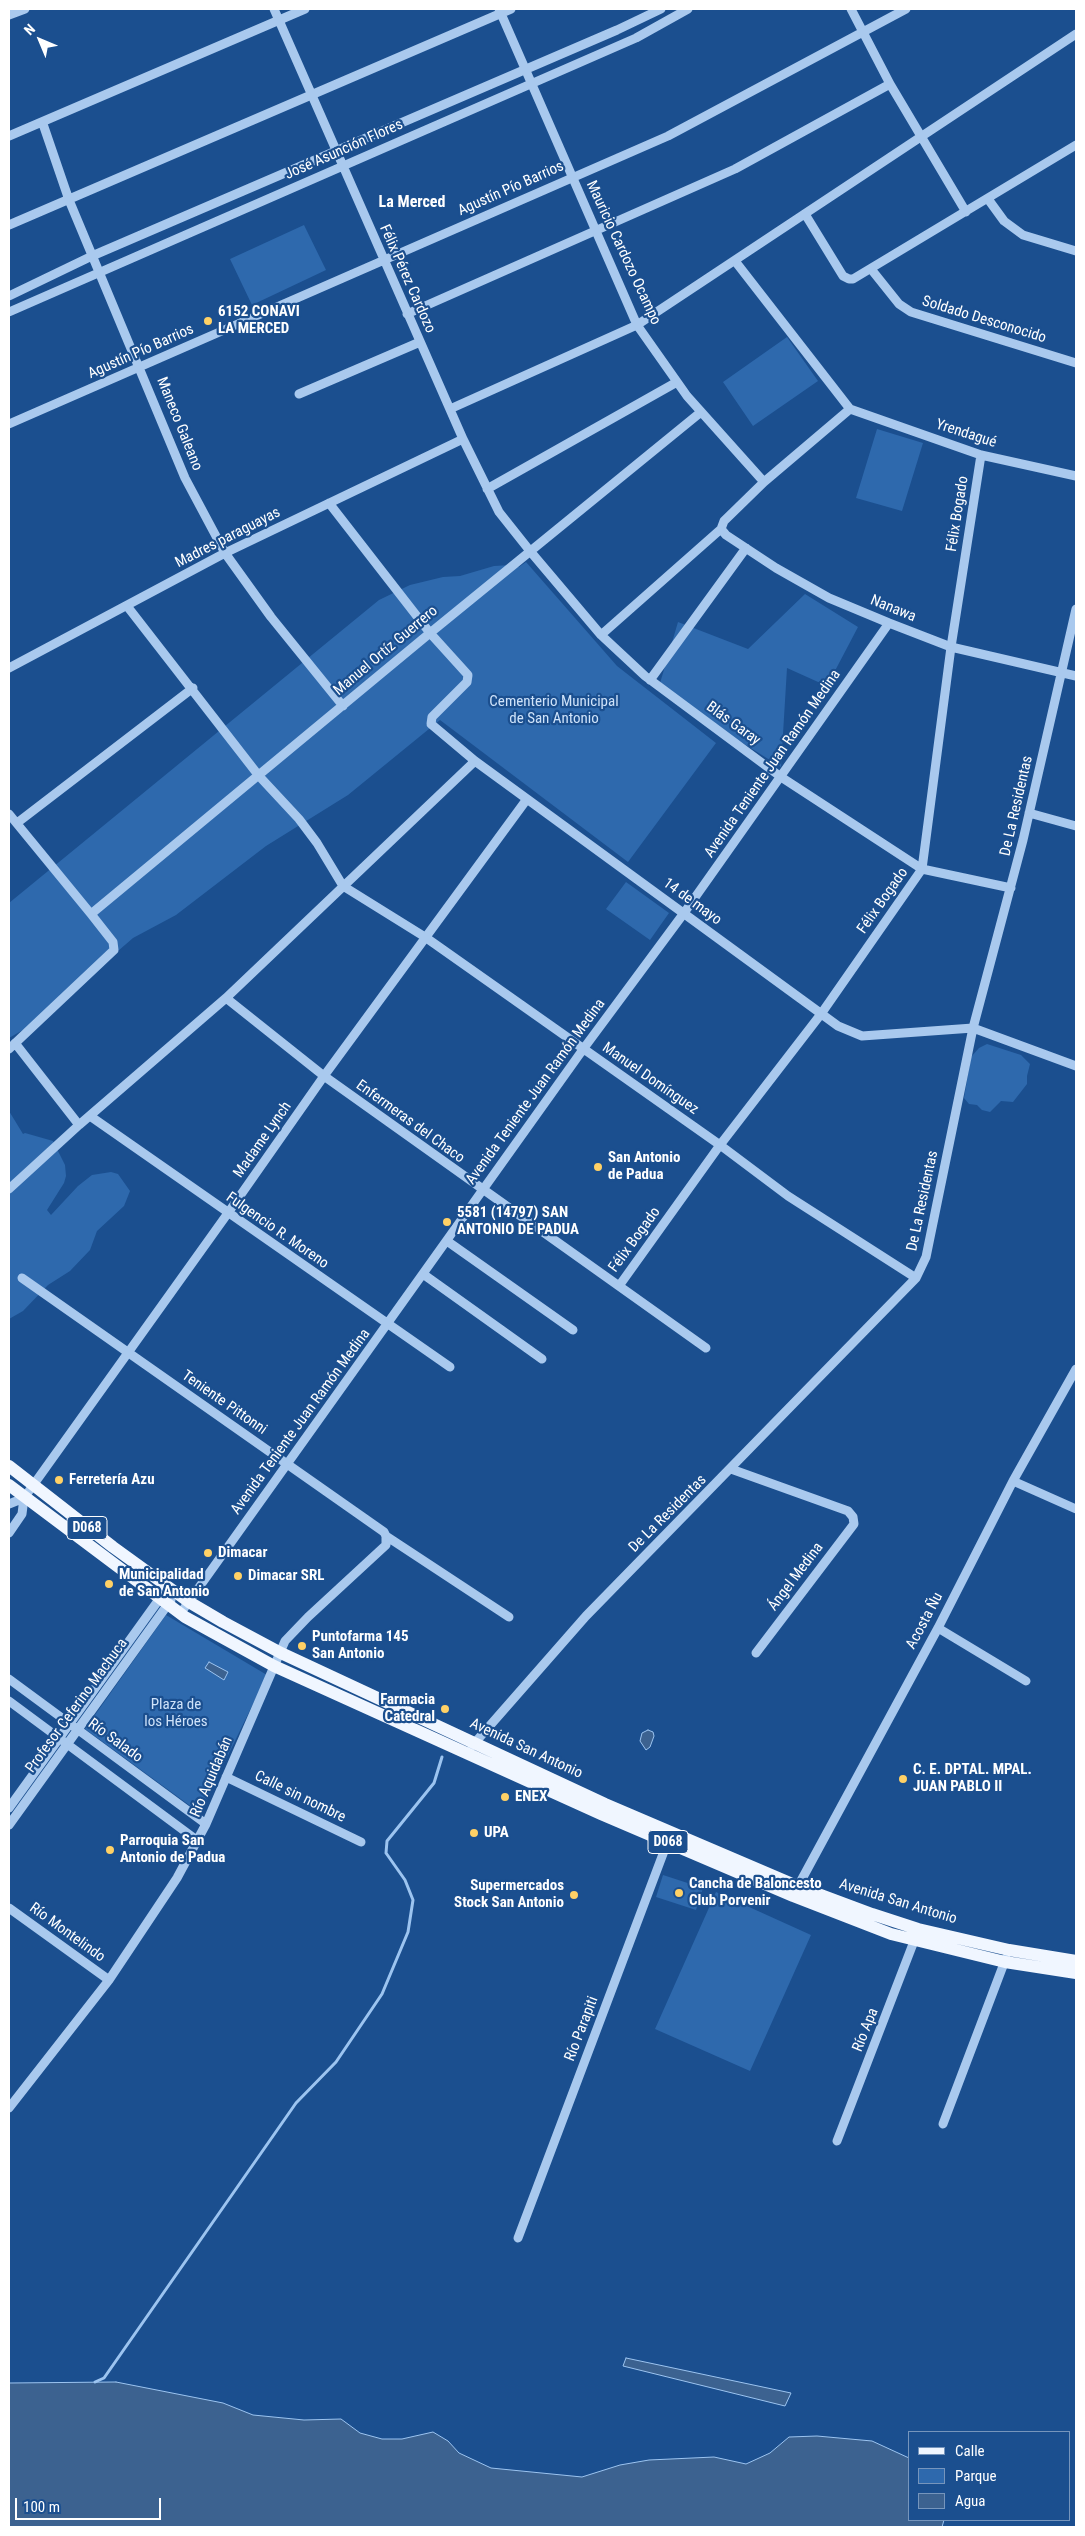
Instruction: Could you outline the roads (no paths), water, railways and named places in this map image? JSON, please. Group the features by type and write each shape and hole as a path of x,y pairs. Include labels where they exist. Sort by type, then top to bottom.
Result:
{"main road":[{"name":"Avenida San Antonio","path":"9,1466 180,1614 274,1666 605,1804 669,1836 795,1891 917,1935 1076,1972"},
{"name":"Avenida San Antonio","path":"9,1485 24,1498 173,1590 189,1602 280,1653 471,1748"},
{"name":"Avenida San Antonio","path":"1007,1956 1076,1961"}],"street":[{"path":"9,15 25,9"},
{"name":"Félix Pérez Cardozo","path":"274,9 463,439 499,512 530,551"},
{"path":"9,136 43,124 305,9"},
{"path":"9,225 312,96 500,11 512,9"},
{"name":"José Asunción Flores","path":"9,296 92,256 526,70 661,9"},
{"name":"José Asunción Flores","path":"9,312 636,38 688,9"},
{"path":"852,9 919,136 966,212"},
{"name":"Agustín Pío Barrios","path":"9,424 668,136 906,9"},
{"name":"Mauricio Cardozo Ocampo","path":"500,11 637,324 677,382 701,412 764,482"},
{"path":"450,409 637,324 1076,34"},
{"path":"407,314 735,169 890,84"},
{"name":"Maneco Galeano","path":"43,124 69,200 185,478 225,553 271,617 343,706"},
{"path":"805,214 843,276 849,280 853,279 1076,146"},
{"path":"988,199 1004,220 1023,235 1076,251"},
{"path":"602,635 721,527 764,482 850,409 734,260"},
{"name":"Soldado Desconocido","path":"871,269 900,304 910,312 1076,363"},
{"path":"299,394 420,342"},
{"path":"487,489 677,382"},
{"name":"Yrendagué","path":"850,409 981,455 1076,476"},
{"name":"Manuel Ortíz Guerrero","path":"91,914 260,776 430,633 701,412"},
{"name":"Madres paraguayas","path":"9,668 225,553 463,439"},
{"name":"Félix Bogado","path":"619,1286 720,1145 821,1014 922,869 951,647 981,455"},
{"path":"329,503 430,633"},
{"name":"Nanawa","path":"721,527 746,548 776,568 829,598 951,647 1076,676"},
{"path":"650,680 746,548"},
{"name":"Blás Garay","path":"530,551 602,635 650,680 781,777 922,869 1011,888"},
{"path":"127,606 260,776 311,835 343,886"},
{"name":"De La Residentas","path":"471,1748 586,1616 916,1278 926,1257 973,1028 1030,813 1076,609"},
{"name":"Avenida Teniente Juan Ramón Medina","path":"180,1614 584,1048 684,913 889,623"},
{"name":"14 de mayo","path":"430,633 469,678 432,718 430,724 475,761 838,1026 862,1036 973,1028 1076,1066"},
{"path":"17,823 193,688"},
{"path":"9,1189 79,1125 226,998 475,761"},
{"name":"Madame Lynch","path":"24,1498 228,1214 324,1076 527,799"},
{"path":"1030,813 1076,826"},
{"path":"9,814 113,942 114,950 12,1046 79,1125"},
{"name":"Manuel Domínguez","path":"343,886 425,937 720,1145 803,1207 916,1278"},
{"name":"Enfermeras del Chaco","path":"226,998 324,1076 482,1191 706,1348"},
{"name":"Fulgencio R. Moreno","path":"90,1116 450,1367"},
{"path":"447,1241 573,1330"},
{"path":"423,1274 542,1359"},
{"name":"Teniente Pittonni","path":"22,1278 384,1532 386,1536 508,1617"},
{"name":"Acosta Ñu","path":"795,1891 938,1628 1013,1481 1076,1369"},
{"name":"Ángel Medina","path":"731,1469 848,1511 853,1517 854,1524 756,1653"},
{"path":"1013,1481 1076,1510"},
{"path":"9,1504 24,1498 22,1514 9,1532"},
{"name":"Río Aquidabán","path":"9,2108 109,1980 151,1919 198,1841 285,1642 308,1617 386,1545 386,1536"},
{"name":"Profesor Ceferino Machuca","path":"9,1824 64,1741 173,1590"},
{"path":"938,1628 1026,1681"},
{"name":"Río Salado","path":"9,1679 206,1824"},
{"name":"Río Salado","path":"9,1701 198,1841"},
{"name":"Profesor Ceferino Machuca","path":"9,1808 64,1741"},
{"path":"118,1782 131,1769"},
{"name":"Calle sin nombre","path":"226,1777 361,1842"},
{"name":"Río Parapiti","path":"518,2238 669,1836"},
{"name":"Río Montelindo","path":"9,1908 109,1980"},
{"name":"Río Apa","path":"837,2141 917,1935"},
{"path":"944,2124 1007,1956"}],"water":[{"path":"209,1662 228,1672 224,1680 205,1668"},
{"path":"648,1730 653,1732 654,1736 650,1747 646,1750 640,1741 642,1733"},
{"path":"626,2358 791,2393 785,2406 623,2366"},
{"path":"116,2382 223,2403 253,2415 304,2420 341,2419 360,2433 382,2439 402,2439 433,2432 448,2441 459,2453 491,2468 582,2477 620,2465 649,2460 714,2457 746,2464 770,2453 789,2437 817,2436 872,2441 908,2458 908,2521 944,2521 942,2527 9,2527 9,2383"}],"waterway":[{"path":"95,2382 104,2378 296,2103 336,2062 382,1994 408,1932 413,1900 405,1880 386,1853 387,1841 434,1783 442,1757"}],"place":[{"name":"6152 CONAVI LA MERCED","path":"208,321"},
{"name":"San Antonio de Padua","path":"598,1167"},
{"name":"5581 (14797) SAN ANTONIO DE PADUA","path":"447,1222"},
{"name":"Ferretería Azu","path":"59,1480"},
{"name":"Dimacar","path":"208,1553"},
{"name":"Dimacar SRL","path":"238,1576"},
{"name":"Municipalidad de San Antonio","path":"109,1584"},
{"name":"Puntofarma 145 San Antonio","path":"302,1646"},
{"name":"Farmacia Catedral","path":"445,1709"},
{"name":"C. E. DPTAL. MPAL. JUAN PABLO II","path":"903,1779"},
{"name":"ENEX","path":"505,1797"},
{"name":"UPA","path":"474,1833"},
{"name":"Parroquia San Antonio de Padua","path":"110,1850"},
{"name":"Cancha de Baloncesto Club Porvenir","path":"679,1893"},
{"name":"Supermercados Stock San Antonio","path":"574,1895"}],"district":[{"name":"La Merced","path":"412,203"}],"park label":[{"name":"Cementerio Municipal de San Antonio","path":"554,710"},
{"name":"Plaza de los Héroes","path":"176,1714"}]}
